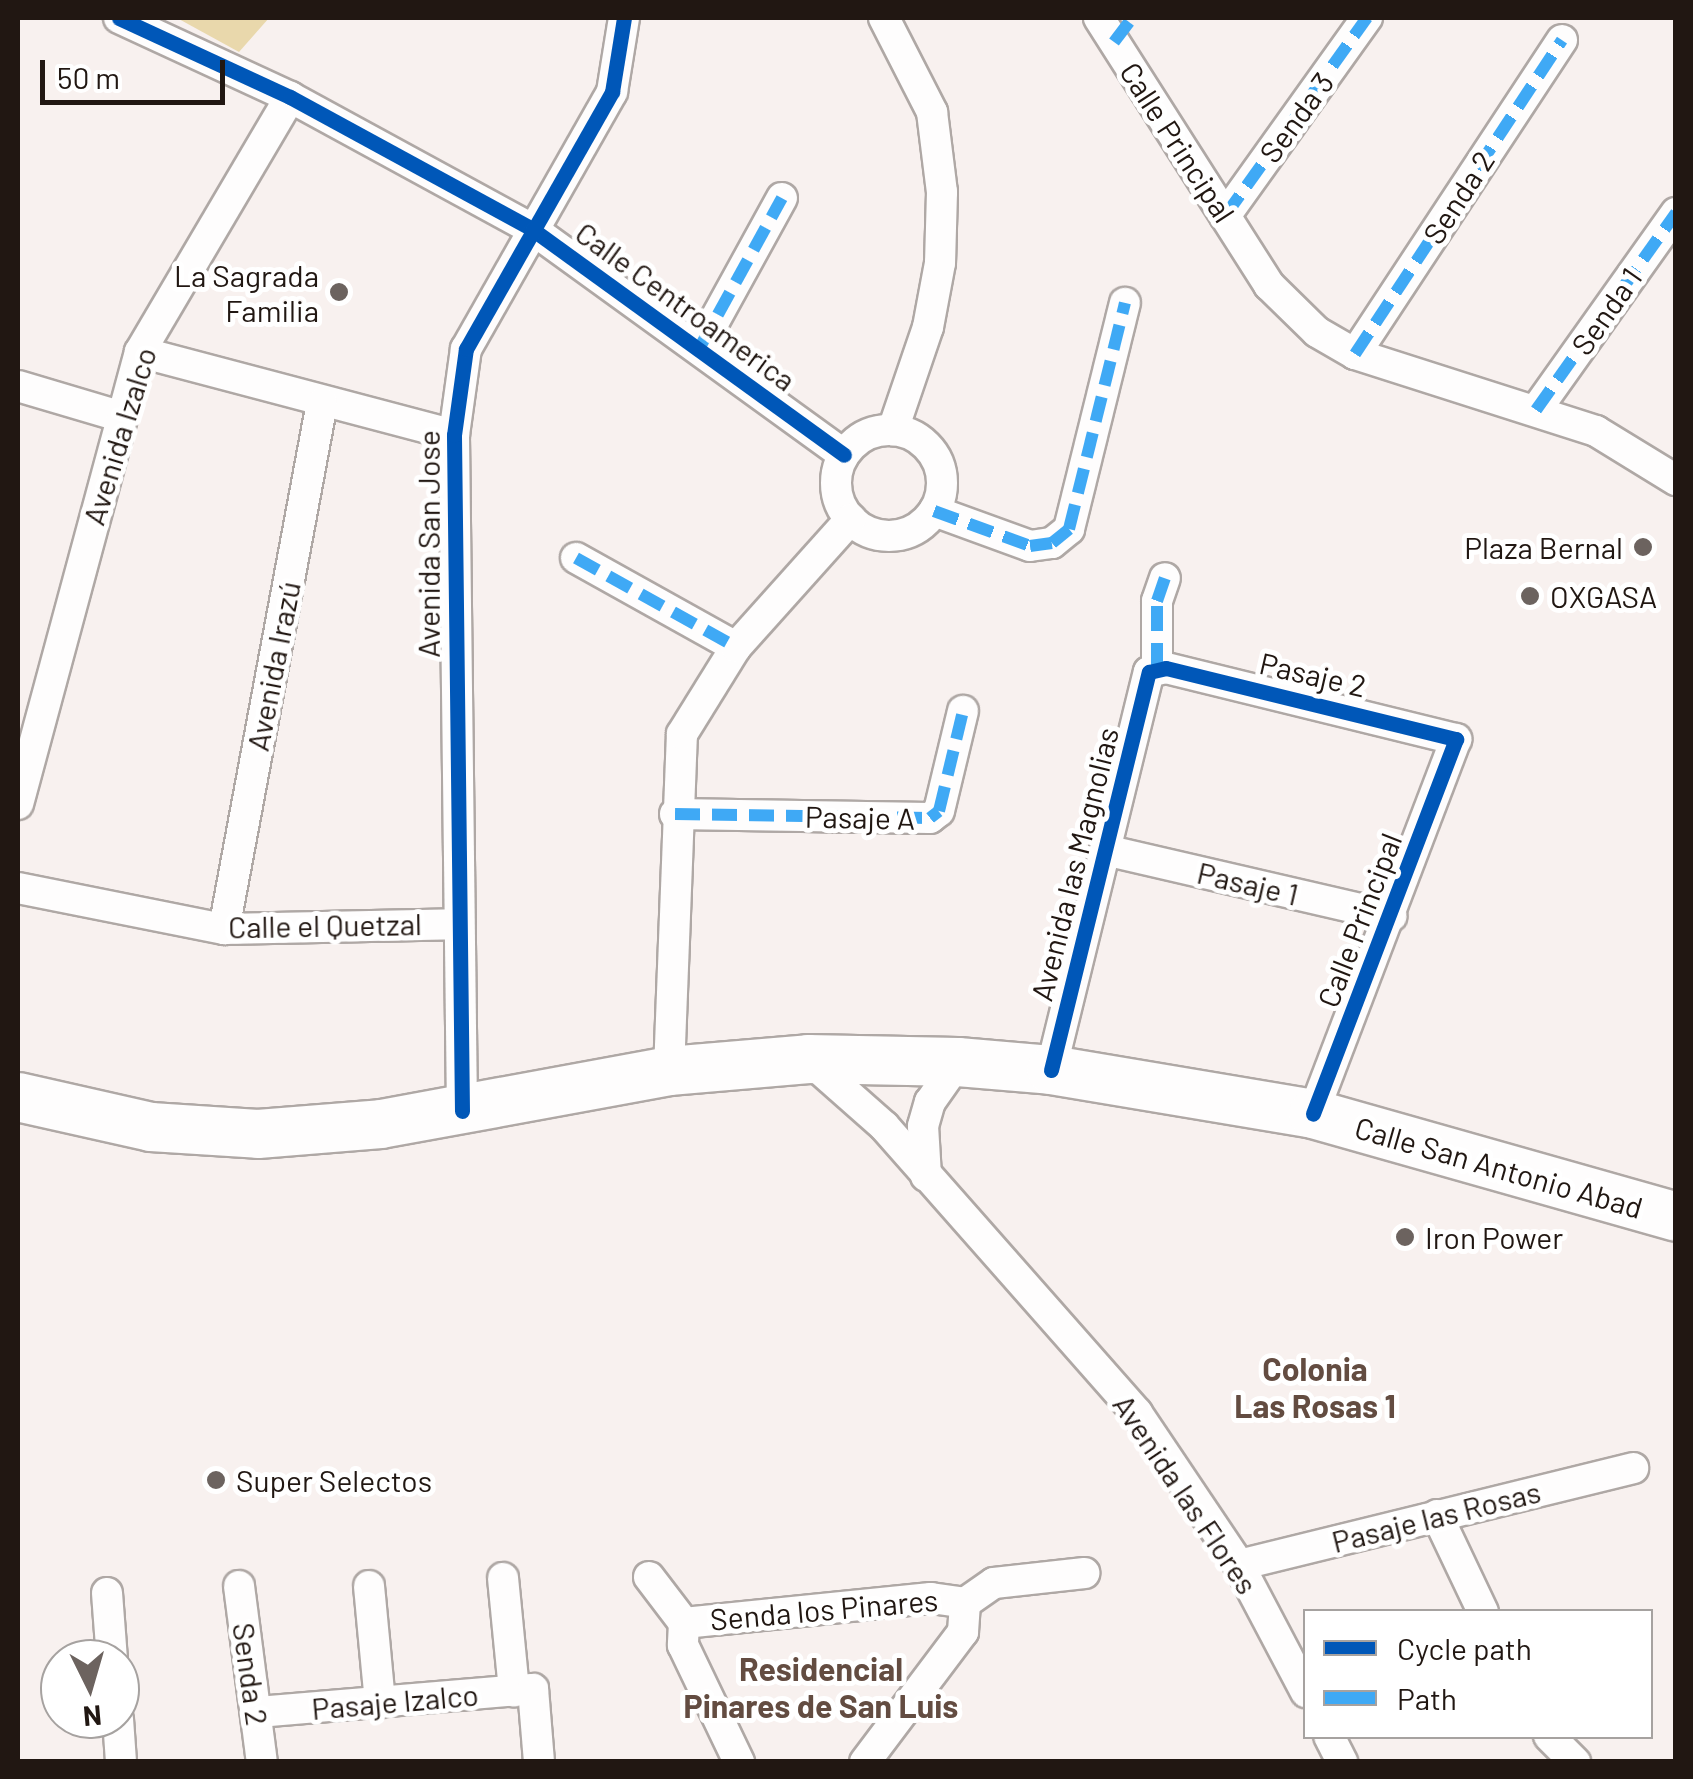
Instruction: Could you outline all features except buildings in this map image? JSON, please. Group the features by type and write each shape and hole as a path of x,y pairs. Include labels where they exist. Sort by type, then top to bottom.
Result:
{"main road":[{"name":"Calle San Antonio Abad","path":"18,1096 210,1133 304,1132 462,1110 669,1071 808,1058 958,1062 1052,1070 1313,1114 1676,1218"},
{"path":"1616,1200 1676,1191"}],"street":[{"name":"Calle Centroamerica","path":"119,18 290,97 532,230 700,347 844,456"},
{"path":"884,18 932,112 942,192 940,264 928,327 893,430"},
{"name":"Senda 3","path":"1225,216 1367,18"},
{"name":"Avenida San Jose","path":"462,1110 456,924 454,436 466,349 612,92 620,19"},
{"name":"Calle Principal","path":"1115,26 1225,216 1285,304 1355,354 1536,410 1628,446 1676,480"},
{"name":"Senda 2","path":"1355,354 1562,40"},
{"name":"Avenida Izalco","path":"18,804 119,416 140,352 290,97"},
{"path":"700,347 782,198"},
{"name":"Senda 1","path":"1536,410 1676,212"},
{"path":"934,511 1030,546 1052,543 1069,529 1124,302"},
{"path":"140,352 454,436"},
{"path":"18,386 119,416"},
{"name":"Avenida Irazú","path":"224,928 322,403"},
{"path":"893,430 917,438 935,455 942,491 934,511 900,534 873,533 850,519 837,488 844,456 860,439 893,430"},
{"path":"669,1071 675,814 682,734 736,647 850,519"},
{"path":"576,558 736,647"},
{"name":"Avenida las Magnolias","path":"1052,1070 1153,670 1157,601 1165,578"},
{"name":"Pasaje 2","path":"1153,670 1453,734 1456,745"},
{"name":"Pasaje A","path":"675,814 930,818 939,812 963,712"},
{"name":"Calle Principal","path":"1313,1114 1456,745"},
{"name":"Pasaje 1","path":"1105,850 1391,916"},
{"name":"Calle el Quetzal","path":"18,888 224,928 456,924"},
{"name":"Avenida las Flores","path":"808,1058 854,1095 1137,1414 1238,1565 1303,1686"},
{"path":"926,1176 926,1114 958,1062"},
{"name":"Pasaje las Rosas","path":"1238,1565 1633,1468"},
{"path":"1436,1516 1482,1609"},
{"name":"Senda los Pinares","path":"684,1623 931,1598 964,1603 994,1583 1084,1572"},
{"name":"Senda los Pinares","path":"650,1577 684,1623 682,1644 739,1762"},
{"path":"503,1578 539,1762"},
{"name":"Senda 2","path":"240,1586 247,1675 258,1712 262,1762"},
{"path":"369,1586 380,1702"},
{"path":"107,1593 110,1639"},
{"name":"Senda los Pinares","path":"865,1762 963,1632 964,1603"},
{"name":"Pasaje Izalco","path":"258,1712 523,1690"},
{"path":"1330,1739 1342,1762"},
{"path":"1553,1739 1575,1762"}],"shaded area":[{"path":"177,18 269,18 239,52"}],"marked path":[{"path":"1114,42 1132,18"},
{"path":"1225,216 1367,18"},
{"path":"1355,354 1562,40"},
{"path":"700,347 782,198"},
{"path":"1536,410 1676,213"},
{"path":"934,511 1030,546 1052,543 1069,529 1125,303"},
{"path":"576,558 736,647"},
{"path":"1157,668 1157,601 1165,578"},
{"path":"675,814 930,818 939,811 963,711"}],"cycle path":[{"path":"119,18 290,97 532,229 844,455"},
{"path":"462,1111 454,435 466,349 612,92 624,18"},
{"path":"1051,1070 1149,672 1166,668 1456,739 1313,1114"}],"place":[{"name":"La Sagrada Familia","path":"339,292"},
{"name":"Plaza Bernal","path":"1643,547"},
{"name":"OXGASA","path":"1530,596"},
{"name":"Iron Power","path":"1405,1237"},
{"name":"Super Selectos","path":"216,1480"}],"district":[{"name":"Colonia Las Rosas 1","path":"1315,1388"},
{"name":"Residencial Pinares de San Luis","path":"821,1688"}]}
